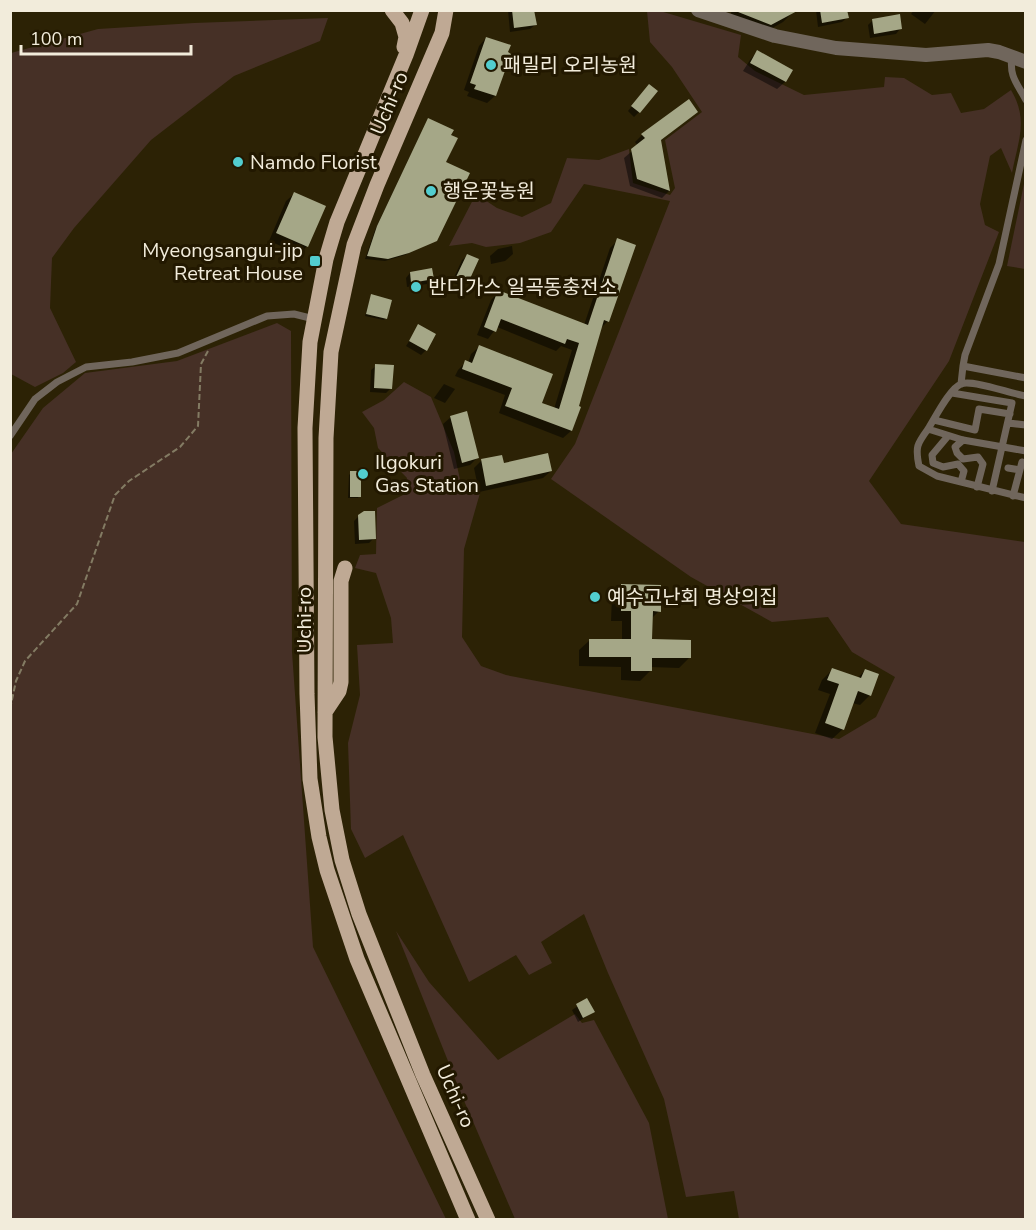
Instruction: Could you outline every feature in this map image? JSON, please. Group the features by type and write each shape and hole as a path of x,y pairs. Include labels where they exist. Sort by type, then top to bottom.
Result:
{"main road":[{"path":"392,10 402,23 406,37 404,44 406,55"},
{"name":"Uchi-ro","path":"422,10 406,55 337,222 326,259 310,342 305,428 310,779 319,837 327,870 357,959 468,1220"},
{"name":"Uchi-ro","path":"446,10 442,33 354,245 331,352 326,438 325,736 332,810 342,860 359,914 423,1075 488,1220"},
{"path":"325,712 339,690 341,682 341,581 345,568"}],"street":[{"path":"698,10 775,36 836,48 913,55 978,50 999,52 1026,62"}],"lane":[{"path":"1012,56 1012,77 1026,100"},
{"path":"961,384 965,355 999,264 1026,140"},
{"path":"10,436 35,399 57,382 86,367 132,362 178,353 267,316 294,314 314,319"},
{"path":"963,366 1026,378"},
{"path":"1026,396 971,382 961,384 952,393 918,442 916,451 919,466 937,476 1026,498"},
{"path":"952,393 1012,404 1004,447 992,491"},
{"path":"934,420 975,430 979,409 1010,414"},
{"path":"1008,423 1026,425"},
{"path":"928,429 963,440 1026,451"},
{"path":"948,436 932,455 933,463 943,467 958,464 964,471 961,482"},
{"path":"963,440 955,447 957,453 963,459 978,457 983,464 977,487"},
{"path":"1008,468 1021,466 1013,495"}],"path":[{"path":"10,709 16,681 25,661 77,604 115,495 129,481 180,447 198,426 201,364 214,338"}],"shaded area":[{"path":"647,11 660,11 741,35 738,57 755,71 804,95 884,87 885,77 904,78 932,95 951,93 961,113 984,109 1011,90 1020,111 1019,141 1012,173 1001,148 990,156 980,204 985,225 999,232 949,361 869,481 901,524 1025,542 1025,1219 739,1219 734,1191 686,1197 664,1099 584,914 541,942 552,963 529,975 516,955 469,982 403,835 365,858 351,829 348,743 360,695 357,645 393,643 391,618 376,573 355,568 360,555 376,554 377,508 403,495 407,478 378,448 374,428 362,412 384,400 404,382 431,397 454,452 461,484 480,493 464,549 462,637 481,666 506,675 839,739 876,717 895,677 852,652 828,617 772,622 691,577 551,479 575,444 670,201 584,184 551,232 520,243 486,247 472,243 449,246 476,194 497,208 522,217 551,203 567,158 599,160 629,149 633,183 670,195 675,188 665,140 702,112 672,67 650,42"},
{"path":"328,18 320,41 234,76 151,140 74,228 52,258 50,308 76,362 63,373 35,387 11,374 11,53 98,29"},
{"path":"1025,179 1026,269 1007,266"},
{"path":"277,323 291,331 292,652 313,947 446,1219 11,1219 11,454 43,408 85,373 177,361"},
{"path":"396,931 429,982 498,1060 575,1014 582,1023 594,1020 649,1123 668,1219 515,1219 462,1096"}],"building":[{"path":"512,10 534,10 537,25 514,28"},
{"path":"733,10 799,10 771,25"},
{"path":"820,10 847,10 849,18 822,23"},
{"path":"900,14 902,29 874,34 872,19"},
{"path":"486,37 511,45 508,52 511,54 496,96 474,89 476,85 470,83"},
{"path":"757,50 793,70 786,82 750,63"},
{"path":"649,84 658,91 640,113 631,106"},
{"path":"689,99 698,112 661,140 670,191 637,179 631,149 645,138 641,134"},
{"path":"428,118 454,130 451,135 458,138 446,162 470,173 437,241 388,259 367,256 377,226"},
{"path":"294,192 326,206 308,247 276,233"},
{"path":"617,238 636,245 609,322 604,320 579,406 581,407 572,431 505,406 512,388 462,369 465,360 472,363 479,345 553,374 542,403 559,409 579,343 567,339 565,344 501,319 496,332 484,327 498,290 588,325"},
{"path":"467,254 479,259 468,283 456,277"},
{"path":"432,268 434,279 411,283 410,272"},
{"path":"371,294 392,300 387,319 366,314"},
{"path":"418,324 436,334 427,351 409,341"},
{"path":"375,364 394,365 392,389 374,388"},
{"path":"467,411 479,458 462,463 450,416"},
{"path":"548,453 552,471 486,486 481,459 502,455 504,463"},
{"path":"350,471 361,471 361,497 350,497"},
{"path":"364,511 375,511 376,539 359,540 358,515"},
{"path":"621,584 661,585 661,612 653,611 652,639 691,640 691,658 652,658 652,671 631,671 631,657 589,657 589,639 631,639 631,611 621,611"},
{"path":"832,668 861,678 865,669 879,674 871,696 858,691 844,730 825,723 839,684 827,680"},
{"path":"587,998 595,1012 583,1018 576,1004"}],"place":[{"name":"패밀리 오리농원","path":"491,65"},
{"name":"Namdo Florist","path":"238,162"},
{"name":"행운꽃농원","path":"431,191"},
{"name":"Myeongsangui-jip Retreat House","path":"315,261"},
{"name":"반디가스 일곡동충전소","path":"416,287"},
{"name":"Ilgokuri Gas Station","path":"363,474"},
{"name":"예수고난회 명상의집","path":"595,597"}]}
